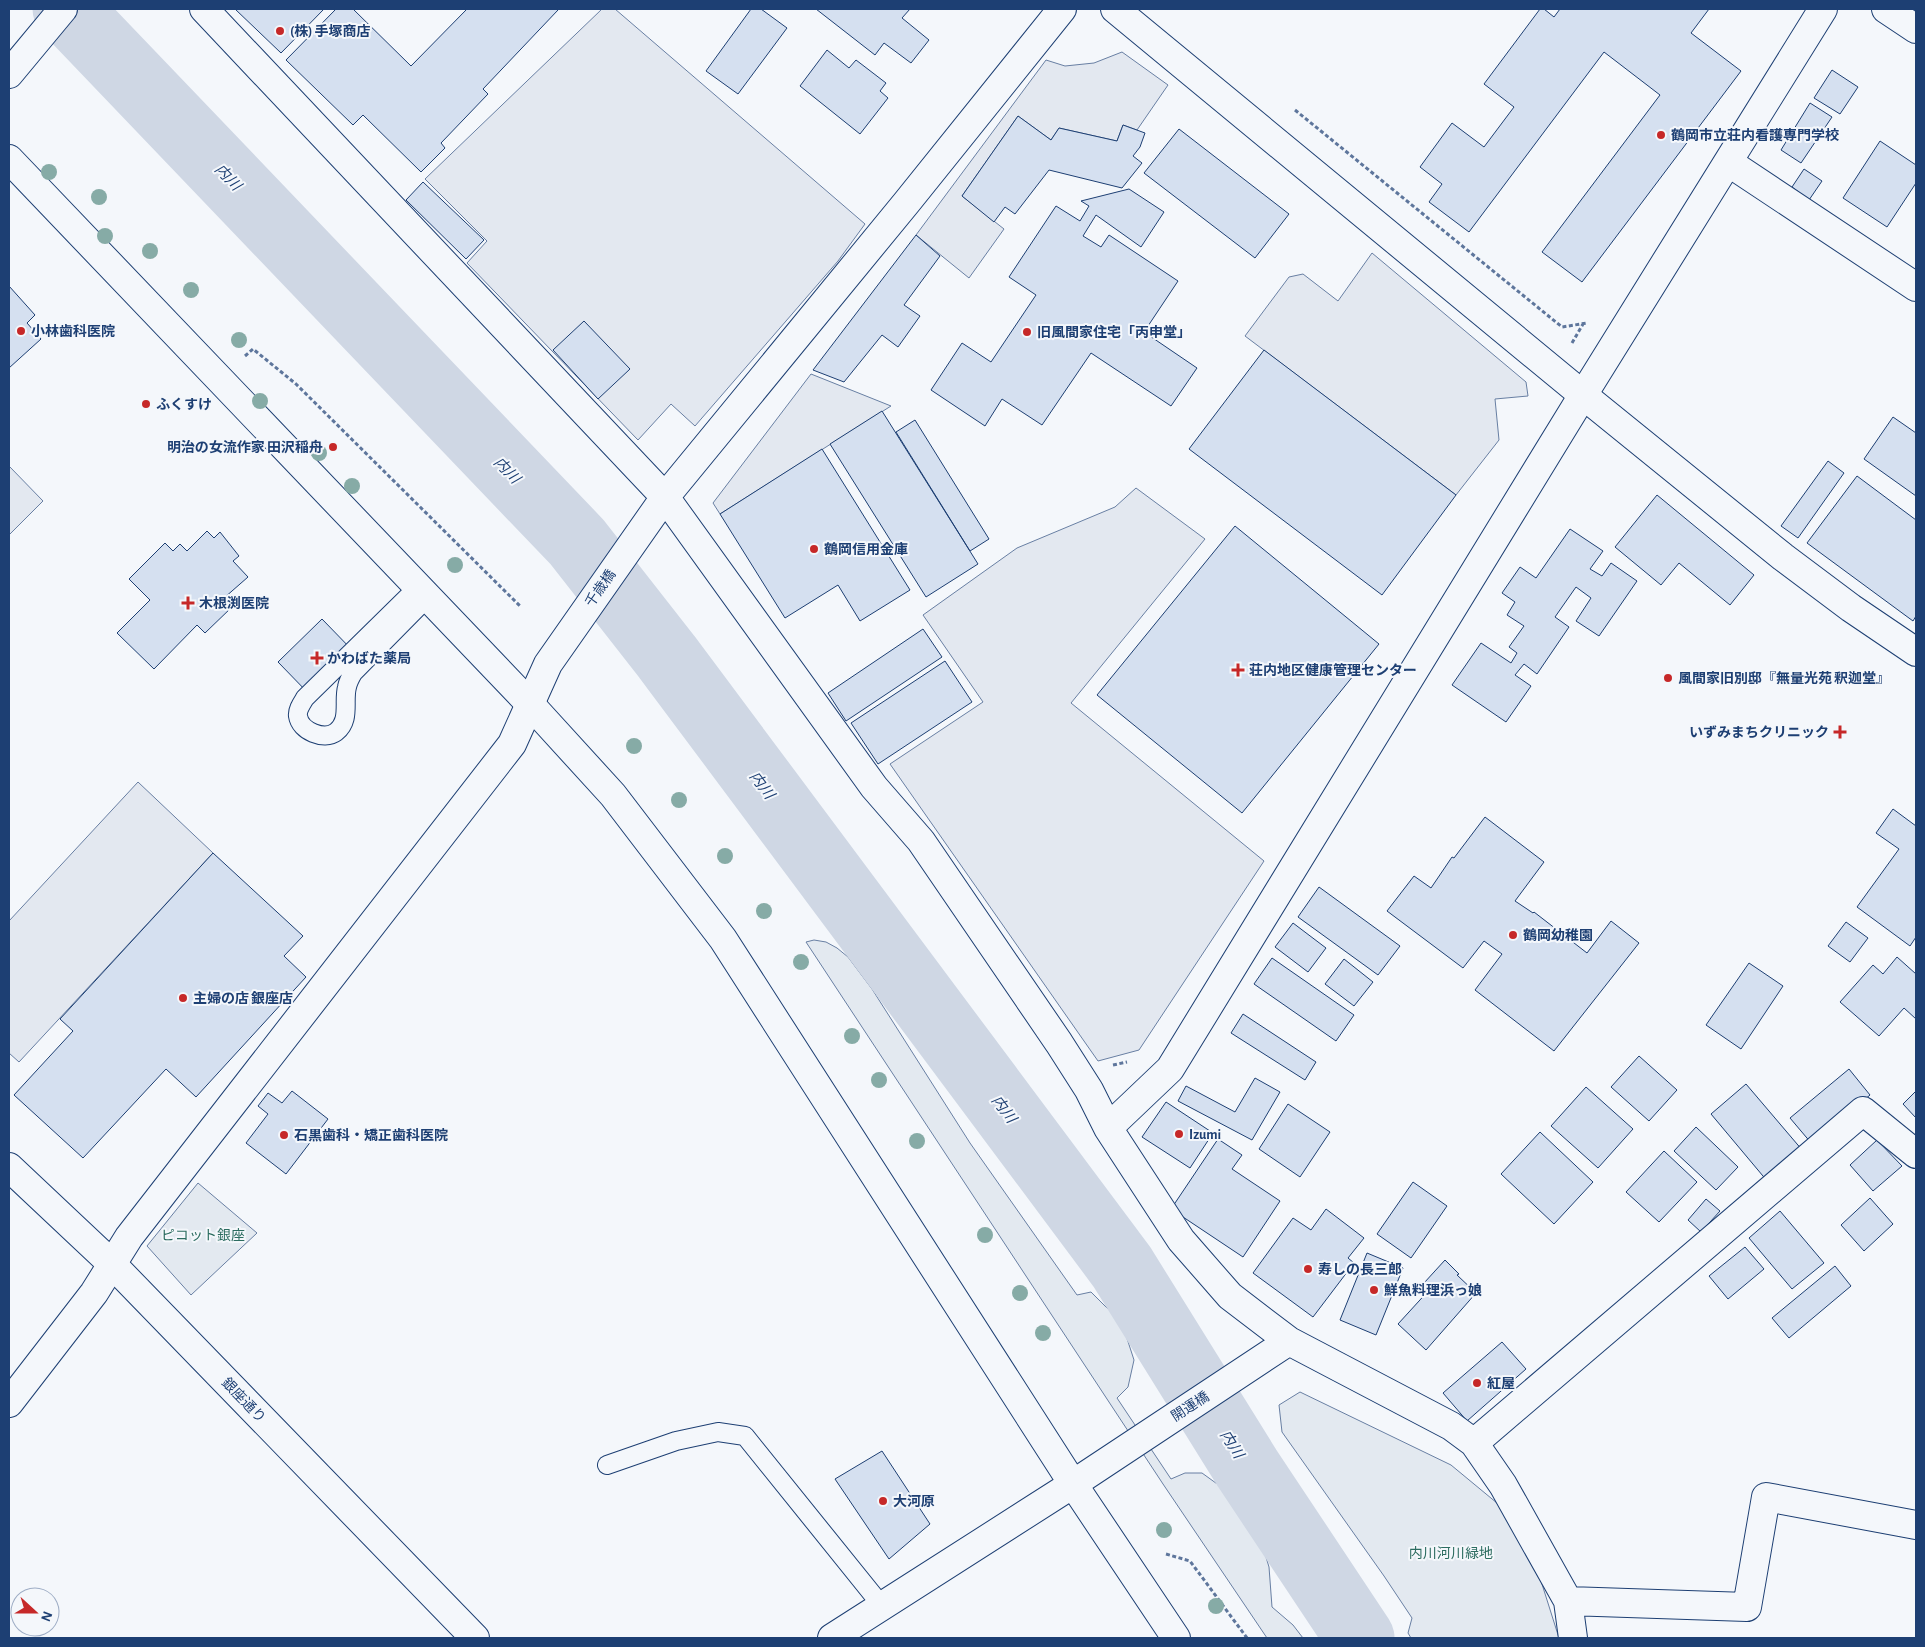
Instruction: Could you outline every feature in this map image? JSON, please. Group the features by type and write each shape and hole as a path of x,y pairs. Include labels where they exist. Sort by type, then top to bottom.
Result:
{"street":[{"path":"9,74 63,9"},
{"path":"204,9 659,505 874,786 921,841 1059,1043 1089,1090 1108,1128 1180,1240 1230,1296 1289,1341 1452,1426 1474,1443 1503,1485 1568,1600 1573,1638"},
{"name":"千歳橋","path":"9,1403 94,1293 129,1236 512,744 548,664 659,505 1062,9"},
{"path":"1115,9 1583,395 1783,557 1851,608 1916,652"},
{"path":"1108,1128 1170,1070 1583,395 1823,9"},
{"path":"1886,9 1916,29"},
{"path":"9,159 530,704 613,795 723,938 1073,1484 1176,1638"},
{"path":"1728,162 1916,287"},
{"path":"1474,1443 1863,1111 1916,1154"},
{"name":"銀座通り","path":"9,1167 112,1264 475,1638"},
{"name":"開運橋","path":"832,1638 1073,1484 1289,1341"},
{"path":"1568,1600 1747,1607 1766,1497 1916,1525"}],"lane":[{"path":"423,592 353,673 346,689 346,717 336,732 328,735 309,731 302,724 298,716 300,705 304,698 423,592"},
{"path":"607,1465 676,1441 718,1432 745,1436 882,1606"}],"path":[{"path":"1293,109 1562,327 1592,322"},
{"path":"252,349 296,384 520,607"},
{"path":"1166,1554 1190,1561 1247,1638"}],"green space":[{"path":"814,940 826,942 848,957 872,989 970,1143 1077,1295 1091,1292 1122,1323 1134,1360 1128,1387 1117,1398 1171,1479 1185,1473 1202,1473 1220,1486 1262,1544 1269,1567 1272,1607 1293,1625 1303,1638 1267,1638 1163,1484 806,942"},
{"name":"ピコット銀座","path":"198,1183 257,1233 191,1295 147,1246"},
{"name":"内川河川緑地","path":"1300,1392 1451,1465 1503,1508 1541,1581 1559,1638 1411,1638 1408,1633 1412,1618 1282,1432 1279,1405"}],"shaded area":[{"path":"602,9 615,9 865,224 838,261 695,426 671,404 638,440 467,263 487,241 425,179"},
{"path":"1122,52 1168,85 1137,130 1123,125 1117,141 1059,128 1051,140 1018,116 962,196 1004,229 969,278 916,235 1046,60 1065,66 1094,63"},
{"path":"1372,253 1526,382 1528,396 1495,399 1499,440 1456,495 1245,336 1289,277 1303,274 1338,301"},
{"path":"811,374 891,406 720,514 713,503"},
{"path":"9,466 43,501 9,535"},
{"path":"1136,488 1205,539 1071,703 1264,861 1139,1050 1098,1061 890,764 983,702 923,615 1017,548 1115,507"},
{"path":"138,782 213,853 19,1062 9,1053 9,921"}],"building":[{"name":"(株) 手塚商店","path":"235,9 324,9 281,53"},
{"path":"336,9 353,9 411,66 467,9 558,10 483,89 488,94 441,143 445,148 421,172 363,115 353,125 286,60"},
{"path":"751,9 761,9 787,28 738,94 706,71"},
{"path":"816,9 910,9 902,18 929,40 911,63 884,43 875,55"},
{"name":"鶴岡市立荘内看護専門学校","path":"1540,9 1544,9 1554,17 1560,9 1709,9 1691,33 1741,71 1582,282 1542,252 1660,95 1604,52 1469,232 1429,202 1442,184 1420,167 1452,123 1484,147 1514,107 1484,84"},
{"path":"827,50 849,68 856,60 886,83 880,91 888,98 860,134 800,86"},
{"path":"1832,70 1858,87 1840,114 1814,98"},
{"path":"1810,103 1832,117 1801,163 1781,150"},
{"path":"1018,116 1051,140 1059,128 1117,141 1123,125 1145,133 1140,147 1133,156 1142,163 1122,188 1049,170 1015,214 1005,207 994,222 962,196"},
{"path":"1179,129 1289,214 1255,258 1144,173"},
{"path":"1880,141 1916,165 1916,183 1887,227 1843,198"},
{"path":"1804,169 1822,181 1809,200 1792,187"},
{"path":"423,182 484,240 466,259 406,200"},
{"path":"1129,189 1164,212 1141,247 1096,215 1083,236 1101,247 1109,235 1178,281 1144,332 1197,368 1171,406 1091,353 1042,425 1002,399 985,426 931,390 962,343 991,362 1036,295 1009,277 1056,206 1080,221 1089,206 1081,201"},
{"path":"916,235 940,256 904,305 920,316 898,347 882,335 844,382 813,370"},
{"name":"小林歯科医院","path":"9,286 35,315 27,323 41,339 9,368"},
{"path":"584,321 630,369 598,399 553,350"},
{"path":"1264,350 1456,495 1382,595 1189,449"},
{"path":"882,411 978,564 926,597 830,444"},
{"path":"1893,417 1916,433 1916,496 1864,459"},
{"path":"915,420 989,539 970,551 896,432"},
{"name":"鶴岡信用金庫","path":"822,449 910,590 860,621 838,585 785,618 720,514"},
{"path":"1828,461 1844,473 1798,538 1781,526"},
{"path":"1857,476 1916,520 1916,616 1913,621 1807,543"},
{"path":"1657,495 1754,575 1730,605 1679,563 1661,585 1615,547"},
{"name":"荘内地区健康管理センター","path":"1235,526 1379,644 1242,813 1097,695"},
{"path":"1570,529 1603,551 1590,569 1602,576 1611,563 1637,581 1599,636 1576,621 1591,598 1576,587 1555,617 1569,627 1537,674 1524,664 1515,675 1531,686 1506,722 1452,685 1481,643 1511,663 1517,653 1509,647 1524,626 1507,615 1515,602 1502,593 1520,567 1536,578"},
{"name":"木根渕医院","path":"207,531 214,538 220,532 239,556 233,561 248,577 224,598 233,606 205,633 197,625 154,669 117,633 150,600 129,579 165,543 173,551 180,544 187,551"},
{"name":"かわばた薬局","path":"322,619 355,653 311,696 278,662"},
{"path":"923,629 942,657 846,721 828,693"},
{"path":"945,661 972,702 878,764 851,723"},
{"path":"1893,809 1916,826 1916,937 1910,946 1857,907 1899,849 1876,833"},
{"path":"1485,817 1544,862 1515,901 1534,912 1587,953 1611,921 1639,943 1554,1051 1475,990 1502,954 1484,941 1463,968 1387,911 1414,876 1431,888 1452,857 1454,858"},
{"name":"主婦の店 銀座店","path":"213,853 303,936 284,956 306,977 196,1097 166,1069 83,1158 14,1095 73,1031 60,1019"},
{"path":"1319,887 1400,946 1378,975 1298,917"},
{"path":"1846,922 1868,938 1850,962 1828,946"},
{"path":"1293,923 1326,948 1308,972 1275,947"},
{"path":"1897,957 1916,974 1916,1019 1904,1008 1879,1036 1840,1002 1873,965 1883,974"},
{"path":"1272,958 1354,1015 1336,1041 1254,984"},
{"path":"1344,959 1373,982 1354,1006 1325,984"},
{"path":"1749,963 1783,986 1741,1049 1706,1025"},
{"path":"1243,1014 1316,1062 1305,1080 1231,1033"},
{"path":"1639,1056 1677,1090 1649,1121 1611,1087"},
{"path":"1849,1069 1870,1095 1812,1144 1790,1118"},
{"path":"1255,1078 1280,1092 1252,1140 1178,1101 1186,1086 1235,1112"},
{"path":"1746,1084 1803,1151 1768,1182 1711,1114"},
{"path":"1586,1087 1633,1129 1598,1168 1551,1126"},
{"name":"石黒歯科・矯正歯科医院","path":"292,1091 328,1119 286,1174 246,1143 268,1114 258,1106 268,1093 282,1103"},
{"path":"1916,1091 1916,1118 1903,1104"},
{"path":"1166,1102 1213,1133 1190,1168 1142,1137"},
{"path":"1288,1104 1330,1132 1300,1177 1259,1149"},
{"path":"1696,1127 1738,1167 1716,1190 1674,1151"},
{"path":"1540,1132 1593,1182 1554,1224 1501,1174"},
{"path":"1218,1139 1242,1155 1232,1169 1280,1201 1243,1257 1171,1209"},
{"path":"1877,1140 1902,1166 1873,1191 1850,1165"},
{"path":"1664,1151 1697,1182 1659,1222 1626,1192"},
{"path":"1413,1182 1447,1206 1411,1258 1377,1234"},
{"path":"1870,1198 1893,1224 1864,1251 1841,1225"},
{"path":"1706,1199 1720,1211 1701,1232 1688,1220"},
{"path":"1326,1209 1364,1238 1348,1258 1354,1263 1313,1317 1253,1273 1293,1218 1311,1230"},
{"path":"1780,1211 1824,1263 1792,1289 1749,1238"},
{"path":"1745,1247 1764,1269 1728,1299 1709,1276"},
{"path":"1367,1253 1403,1268 1376,1335 1340,1320"},
{"path":"1445,1260 1459,1274 1457,1275 1476,1293 1426,1350 1398,1324 1430,1289 1424,1283"},
{"path":"1835,1266 1851,1286 1789,1338 1772,1318"},
{"path":"1502,1342 1526,1369 1467,1421 1443,1393"},
{"name":"大河原","path":"882,1451 930,1524 889,1559 835,1479"}],"waterway":[{"name":"内川","path":"67,9 577,542 667,657 1122,1267 1247,1468 1360,1638"}],"place":[{"name":"(株) 手塚商店","path":"280,31"},
{"name":"鶴岡市立荘内看護専門学校","path":"1661,135"},
{"name":"小林歯科医院","path":"21,331"},
{"name":"旧風間家住宅「丙申堂」","path":"1027,332"},
{"name":"ふくすけ","path":"146,404"},
{"name":"明治の女流作家 田沢稲舟","path":"333,447"},
{"name":"鶴岡信用金庫","path":"814,549"},
{"name":"木根渕医院","path":"188,603"},
{"name":"かわばた薬局","path":"317,658"},
{"name":"荘内地区健康管理センター","path":"1238,670"},
{"name":"風間家旧別邸『無量光苑 釈迦堂』","path":"1668,678"},
{"name":"いずみまちクリニック","path":"1840,732"},
{"name":"鶴岡幼稚園","path":"1513,935"},
{"name":"主婦の店 銀座店","path":"183,998"},
{"name":"Izumi","path":"1179,1134"},
{"name":"石黒歯科・矯正歯科医院","path":"284,1135"},
{"name":"寿しの長三郎","path":"1308,1269"},
{"name":"鮮魚料理浜っ娘","path":"1374,1290"},
{"name":"紅屋","path":"1477,1383"},
{"name":"大河原","path":"883,1501"}]}
